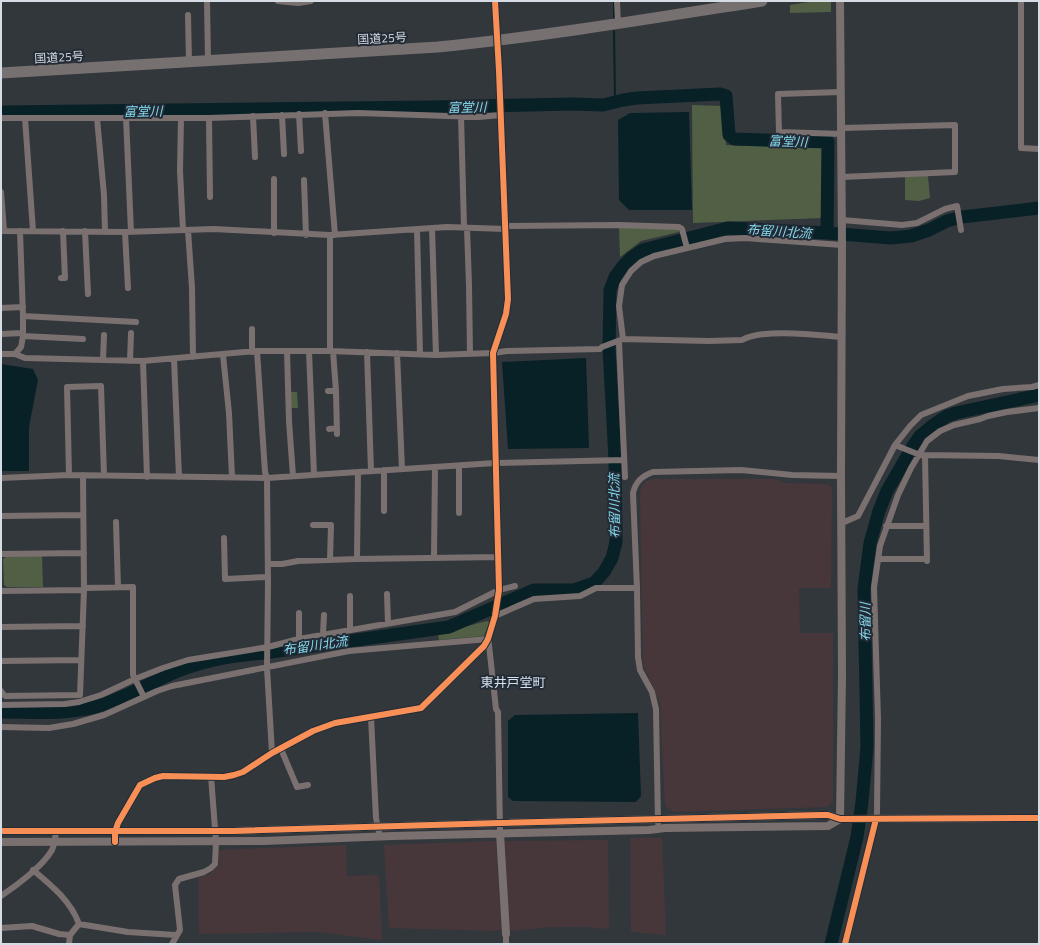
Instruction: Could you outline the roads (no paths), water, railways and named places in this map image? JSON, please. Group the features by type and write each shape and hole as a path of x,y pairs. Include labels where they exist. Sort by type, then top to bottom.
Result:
{"highway":[{"name":"国道25号","path":"1,73 438,47 498,41 618,25 733,3 762,1"}],"street":[{"path":"207,1 208,61"},
{"path":"278,1 298,3 310,1"},
{"path":"115,842 115,832 118,823 140,785 163,776 224,776 243,772 272,753 313,732 335,723 421,708 484,646 488,639 495,614 498,593 493,353 506,314 508,299 498,41 495,1"},
{"path":"617,1 618,25"},
{"path":"840,1 842,131 841,476 843,819"},
{"path":"1021,1 1021,148 1039,149"},
{"path":"188,15 189,62"},
{"path":"841,92 778,94 779,132 842,131 955,125 955,172 842,177"},
{"path":"1,118 209,118 325,113 479,116 501,110"},
{"path":"325,113 332,235 332,351 336,391 337,431 329,429"},
{"path":"299,114 301,151"},
{"path":"282,115 284,154"},
{"path":"253,116 255,157"},
{"path":"461,116 469,285 470,354"},
{"path":"126,117 128,288"},
{"path":"25,118 33,231"},
{"path":"97,118 105,232"},
{"path":"181,118 180,178 192,288 193,357"},
{"path":"209,118 210,197"},
{"path":"274,179 274,233"},
{"path":"304,180 306,235"},
{"path":"1,192 2,231 128,232 214,229 306,235 332,235 432,228 618,225 679,227 682,230 687,248"},
{"path":"842,223 902,225 917,223 945,209 957,206 960,228"},
{"path":"432,228 436,355"},
{"path":"417,229 420,354"},
{"path":"15,354 21,347 23,334 20,231"},
{"path":"61,278 65,278 63,231"},
{"path":"85,231 88,294"},
{"path":"625,477 619,306 622,285 630,271 641,262 648,259 725,239 745,238 842,243"},
{"path":"1,308 23,307"},
{"path":"23,316 136,322"},
{"path":"252,329 265,472 267,478 267,668 272,753"},
{"path":"130,361 131,333"},
{"path":"1,334 23,334 83,339"},
{"path":"1,354 15,354 25,358 143,361 254,352 287,351 332,351 436,355 493,353 507,351 600,349 620,341 742,340 746,337 765,334 842,337"},
{"path":"103,360 104,335"},
{"path":"287,351 289,421 293,476"},
{"path":"310,351 314,475"},
{"path":"367,352 371,471"},
{"path":"397,353 402,469"},
{"path":"223,355 229,413 232,477"},
{"path":"174,359 179,477"},
{"path":"143,361 147,476"},
{"path":"842,523 858,516 897,446 910,426 921,415 968,396 1003,389 1032,387 1039,385"},
{"path":"69,475 67,387 101,386 104,475"},
{"path":"328,391 336,391"},
{"path":"873,819 877,813 878,719 874,588 880,546 898,495 911,468 921,455 928,441 940,431 954,425 988,416 1039,408"},
{"path":"897,446 921,455 999,456 1039,460"},
{"path":"878,559 927,560 921,455"},
{"path":"1,478 104,475 267,478 495,463 624,460"},
{"path":"459,466 459,513"},
{"path":"434,558 435,467"},
{"path":"384,470 384,511"},
{"path":"658,829 656,709 652,692 640,670 638,657 633,493 635,485 641,478 653,472 741,470 792,475 841,476"},
{"path":"357,559 358,472"},
{"path":"1,691 5,696 80,695 84,589 83,475"},
{"path":"1,516 83,515"},
{"path":"116,522 118,587"},
{"path":"313,525 330,525 330,560"},
{"path":"886,526 926,526"},
{"path":"224,538 225,579 267,577"},
{"path":"1,554 84,553"},
{"path":"268,564 282,564 298,561 357,559 498,557"},
{"path":"1,705 65,704 80,702 101,695 163,668 188,660 268,647 323,634 455,612 515,586"},
{"path":"1,591 133,587 133,675 144,696"},
{"path":"495,614 534,599 580,596 596,588 637,588"},
{"path":"387,594 388,623"},
{"path":"350,596 350,630"},
{"path":"299,613 299,639"},
{"path":"323,634 324,615"},
{"path":"1,627 83,626"},
{"path":"1,727 49,728 73,724 104,715 144,696 172,686 349,651 488,639"},
{"path":"488,639 490,645 496,709 498,712 500,833 506,944"},
{"path":"1,661 81,660"},
{"path":"371,717 378,827 380,837"},
{"path":"281,749 297,787 308,785"},
{"path":"172,944 180,930 175,885 179,879 211,868 215,864 216,842 212,776"},
{"path":"1,832 215,832 821,815 828,815 843,819 1039,818"},
{"path":"1,842 216,842 500,833 828,826 843,819"},
{"path":"1,896 13,888 45,860 52,850 56,832"},
{"path":"33,870 64,899 79,924"},
{"path":"79,924 128,932 176,935"},
{"path":"68,944 70,935 79,924"},
{"path":"1,928 32,926 59,934 70,935"}],"water":[{"path":"689,112 692,210 629,210 619,200 618,120 630,113"},
{"path":"586,358 589,448 508,449 502,362"},
{"path":"1,364 33,369 38,380 29,427 29,471 1,471"},
{"path":"638,713 641,796 636,802 513,801 508,797 508,721 515,715"}],"waterway":[{"path":"614,1 614,19"},
{"path":"614,31 615,102"},
{"name":"富堂川","path":"1,112 574,104 603,105 637,98 720,94 726,96 729,135 734,139 828,142 827,233"},
{"name":"布留川北流","path":"1,712 36,713 83,710 106,704 178,671 210,661 243,655 449,627 534,590 574,590 594,583 604,572 612,558 616,542 615,460 609,348 610,290 615,277 631,258 643,250 728,228 891,238 911,236 929,230 947,221 962,217 1039,208"},
{"name":"布留川","path":"831,944 857,837 862,802 867,747 864,589 870,543 879,511 887,491 913,446 920,436 932,426 947,416 956,413 1039,395"}],"district":[{"name":"東井戸堂町","path":"513,682"}]}
